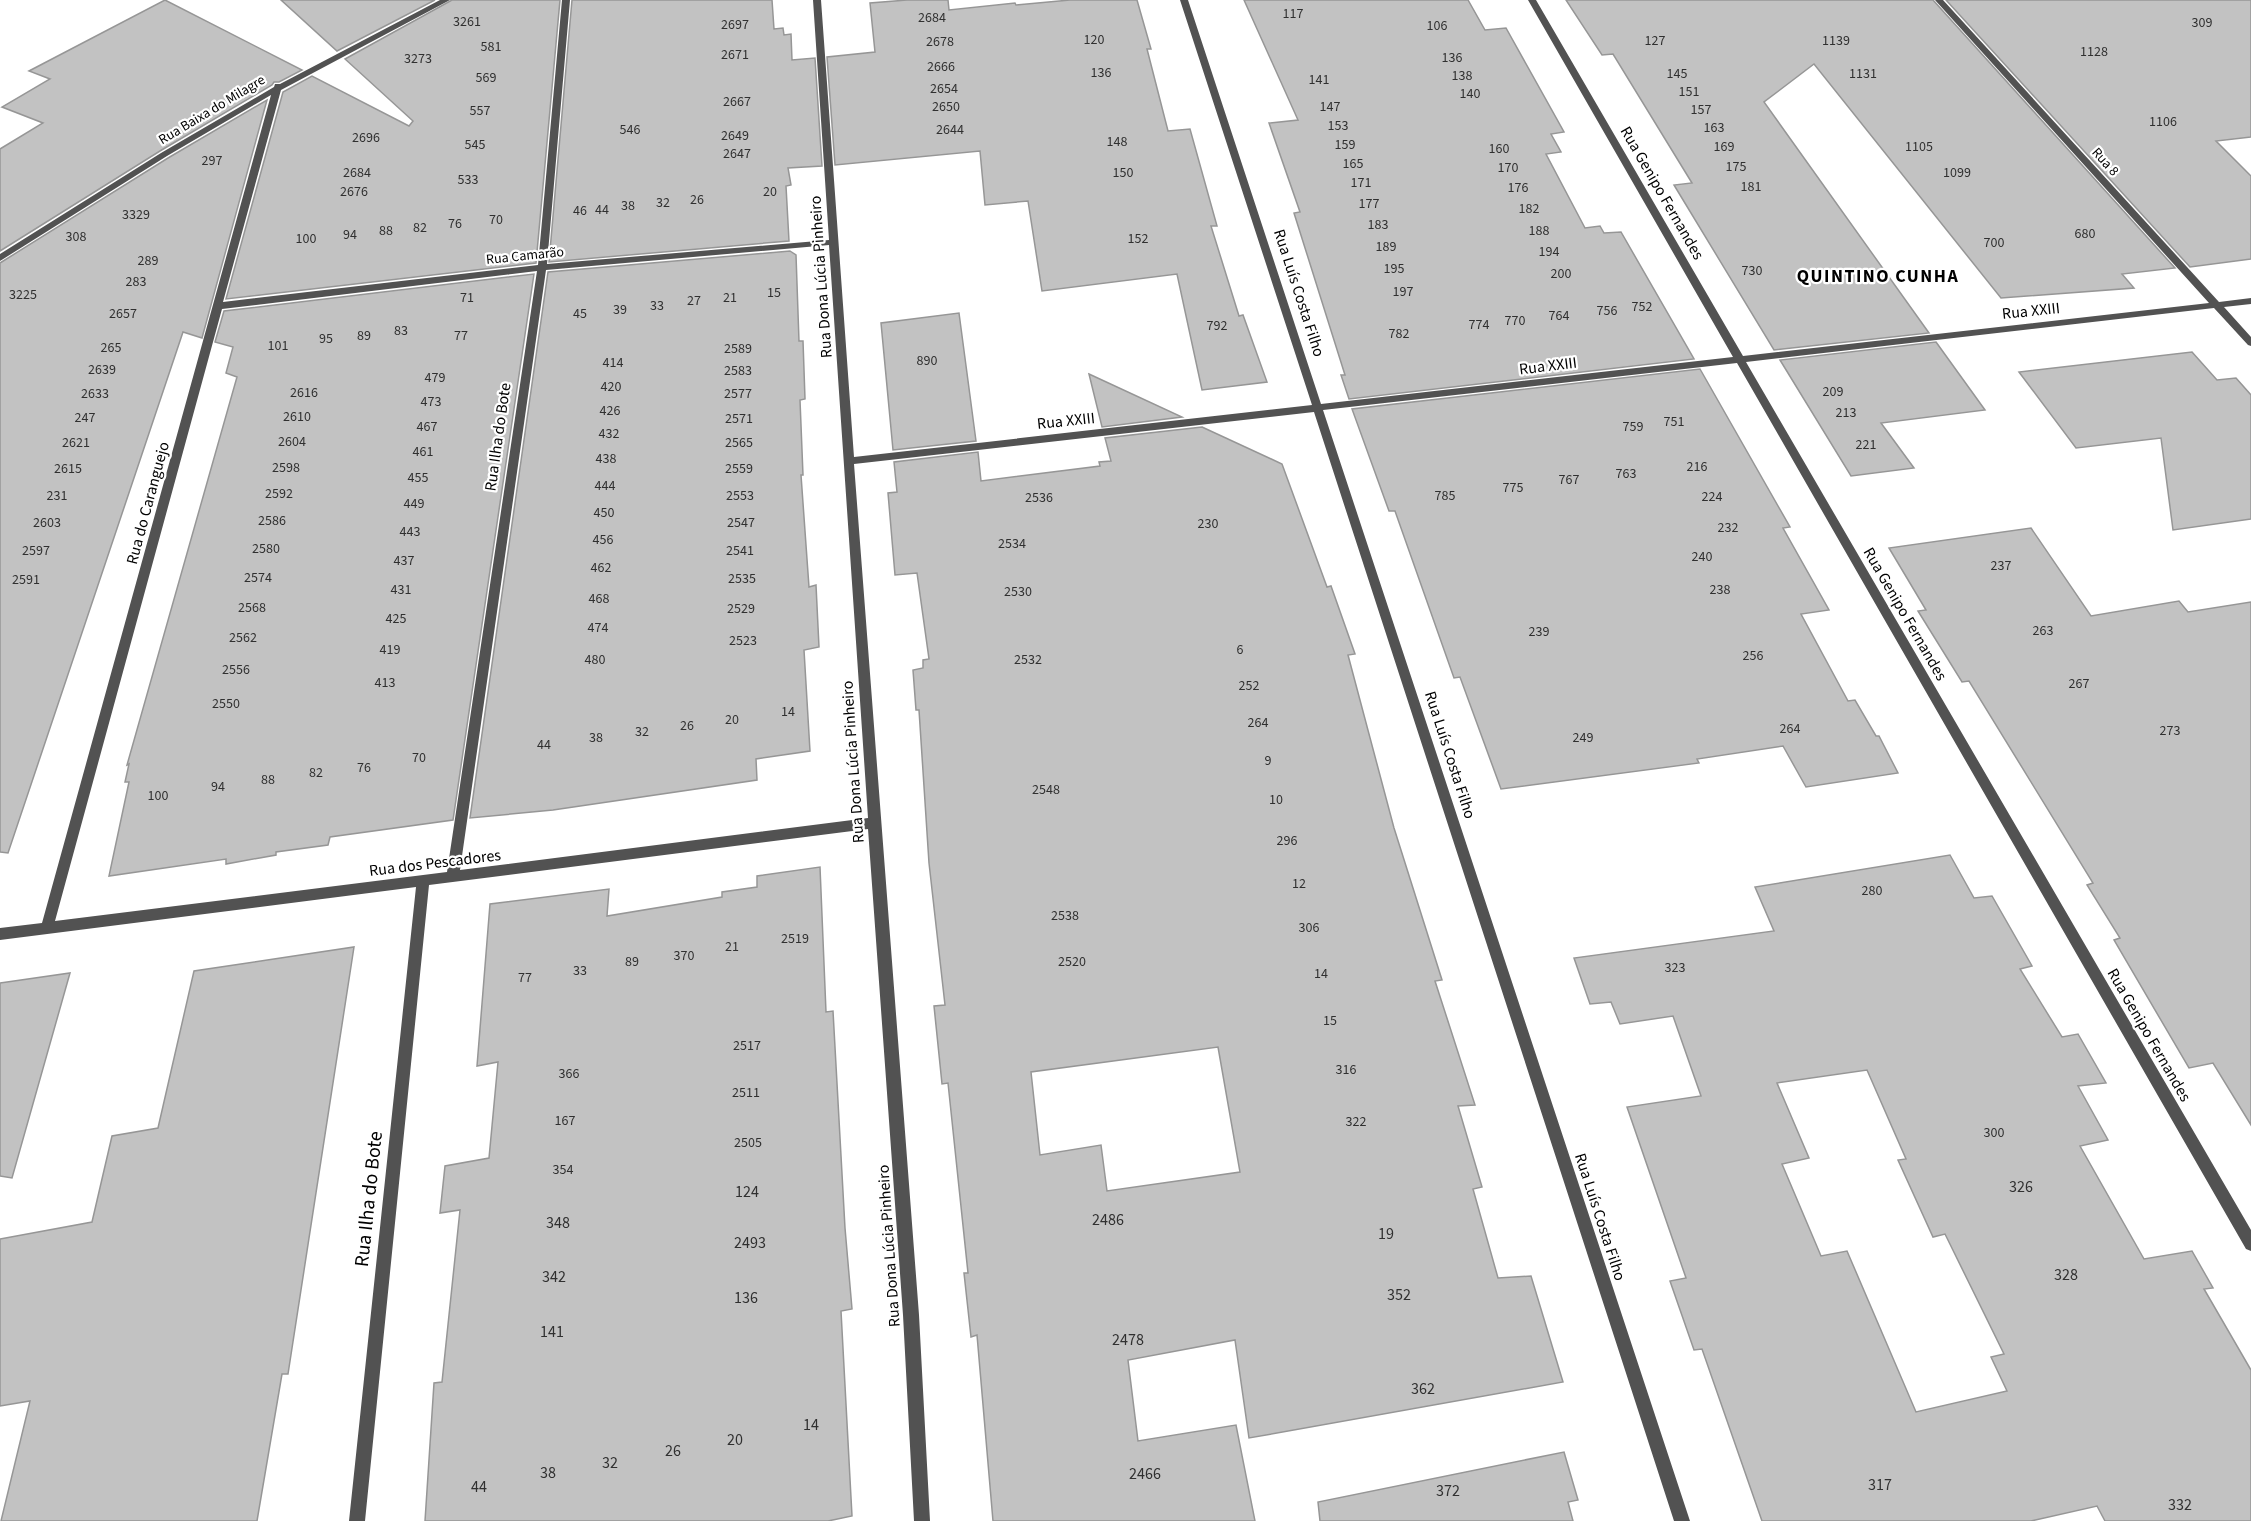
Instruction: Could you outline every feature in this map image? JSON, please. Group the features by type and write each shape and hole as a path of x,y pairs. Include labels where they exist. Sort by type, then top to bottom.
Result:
{"street":[{"name":"Rua Baixa do Milagre","path":"0,258 97,194 278,86 446,0"},
{"name":"Rua Ilha do Bote","path":"452,878 542,267 566,0"},
{"name":"Rua Dona Lúcia Pinheiro","path":"817,0 873,823 911,1315 922,1521"},
{"name":"Rua Luís Costa Filho","path":"1184,0 1682,1521"},
{"name":"Rua Genipo Fernandes","path":"1532,0 2251,1244"},
{"name":"Rua 8","path":"1939,0 2251,343"},
{"name":"Rua do Caranguejo","path":"47,928 278,86"},
{"name":"Rua Camarão","path":"218,306 542,267 835,242"},
{"name":"Rua XXIII","path":"849,461 2251,301"},
{"name":"Rua dos Pescadores","path":"0,934 873,823"},
{"name":"Rua Ilha do Bote","path":"357,1521 423,882"}],"building":[{"path":"165,0 302,70 279,82 274,82 0,251 0,149 43,123 2,107 50,79 29,71"},
{"path":"281,0 435,0 337,51"},
{"path":"452,0 560,0 536,263 226,299 283,92 312,76 409,126 413,121 345,59"},
{"path":"572,0 772,0 774,29 783,28 784,35 791,34 792,60 815,58 822,166 788,168 791,185 786,186 789,241 549,262"},
{"path":"948,0 949,10 1070,0 1137,0 1151,49 1147,49 1168,131 1190,129 1217,226 1211,226 1239,316 1243,315 1267,382 1202,390 1177,274 1042,291 1028,201 985,205 980,151 835,165 827,57 875,52 870,3"},
{"path":"1244,0 1468,0 1485,30 1506,28 1564,132 1551,134 1561,152 1546,154 1585,228 1600,226 1604,233 1621,232 1694,359 1349,399 1341,375 1345,375 1294,213 1300,212 1269,123 1298,120"},
{"path":"1566,0 1933,0 2175,268 2122,274 2134,288 2001,298 1814,64 1764,102 1929,333 1774,350 1674,185 1692,183 1613,54 1602,55"},
{"path":"1946,0 2251,0 2251,137 2216,141 2251,176 2251,259 2190,267"},
{"path":"267,100 202,338 183,332 8,853 0,852 0,263 168,158"},
{"path":"790,251 796,255 799,341 803,341 805,399 800,400 803,475 801,475 809,587 816,585 819,647 804,650 810,751 756,759 757,780 553,810 470,818 548,272"},
{"path":"534,274 453,820 330,837 328,845 276,852 276,855 226,864 226,859 109,876 129,782 125,782 129,764 127,765 237,377 226,373 233,347 215,342 224,311"},
{"path":"959,313 976,441 893,450 881,323"},
{"path":"1936,342 1985,410 1881,423 1914,468 1851,476 1780,360"},
{"path":"2192,352 2217,380 2236,378 2251,395 2251,519 2173,530 2161,438 2076,448 2019,372"},
{"path":"1700,369 1790,527 1783,528 1829,610 1801,614 1848,701 1855,700 1876,736 1879,736 1898,773 1806,787 1783,746 1697,759 1699,763 1501,789 1460,677 1454,678 1395,511 1389,511 1352,409"},
{"path":"1089,374 1182,417 1102,427"},
{"path":"1202,427 1282,464 1327,587 1331,586 1355,654 1348,655 1394,828 1442,980 1435,981 1475,1105 1458,1106 1482,1187 1473,1189 1498,1278 1531,1276 1563,1382 1249,1438 1235,1340 1128,1360 1138,1441 1236,1425 1255,1521 993,1521 977,1335 971,1337 964,1273 968,1273 948,1083 942,1084 934,1006 945,1005 929,863 919,710 916,710 913,670 923,668 923,660 929,659 917,573 895,575 888,493 897,492 894,462 978,452 981,481 1100,466 1099,462 1111,461 1105,438","holes":["1218,1047 1240,1172 1107,1191 1101,1145 1040,1155 1031,1072"]},
{"path":"2031,528 2091,616 2179,601 2188,612 2251,602 2251,1125 2213,1063 2189,1068 2114,940 2120,938 2087,885 2093,883 1969,681 1962,682 1918,611 1926,610 1889,548"},
{"path":"1950,855 1974,898 1992,896 2032,966 2020,969 2062,1037 2078,1034 2106,1083 2078,1086 2108,1140 2080,1146 2144,1259 2192,1251 2213,1288 2204,1289 2251,1370 2251,1521 2105,1521 2097,1506 2031,1521 1762,1521 1702,1349 1694,1350 1670,1281 1686,1278 1627,1107 1701,1096 1673,1016 1620,1024 1611,1002 1590,1004 1574,958 1774,931 1755,887","holes":["1867,1070 1906,1159 1898,1160 1933,1237 1945,1234 2004,1354 1991,1357 2007,1391 1916,1412 1847,1251 1821,1256 1782,1164 1809,1158 1777,1083"]},
{"path":"820,867 826,1012 833,1011 845,1228 852,1309 841,1311 852,1516 828,1521 425,1521 434,1383 442,1382 460,1210 440,1213 445,1166 489,1158 498,1062 477,1066 490,904 609,889 607,916 722,897 722,892 757,887 757,876"},
{"path":"354,947 288,1374 282,1374 257,1521 1,1521 30,1401 0,1406 0,1239 92,1222 112,1136 158,1128 194,971"},
{"path":"70,973 12,1178 0,1176 0,983"},
{"path":"1564,1452 1578,1500 1568,1502 1573,1521 1320,1521 1318,1502"}],"district":[{"name":"QUINTINO CUNHA","path":"1878,276"}]}
